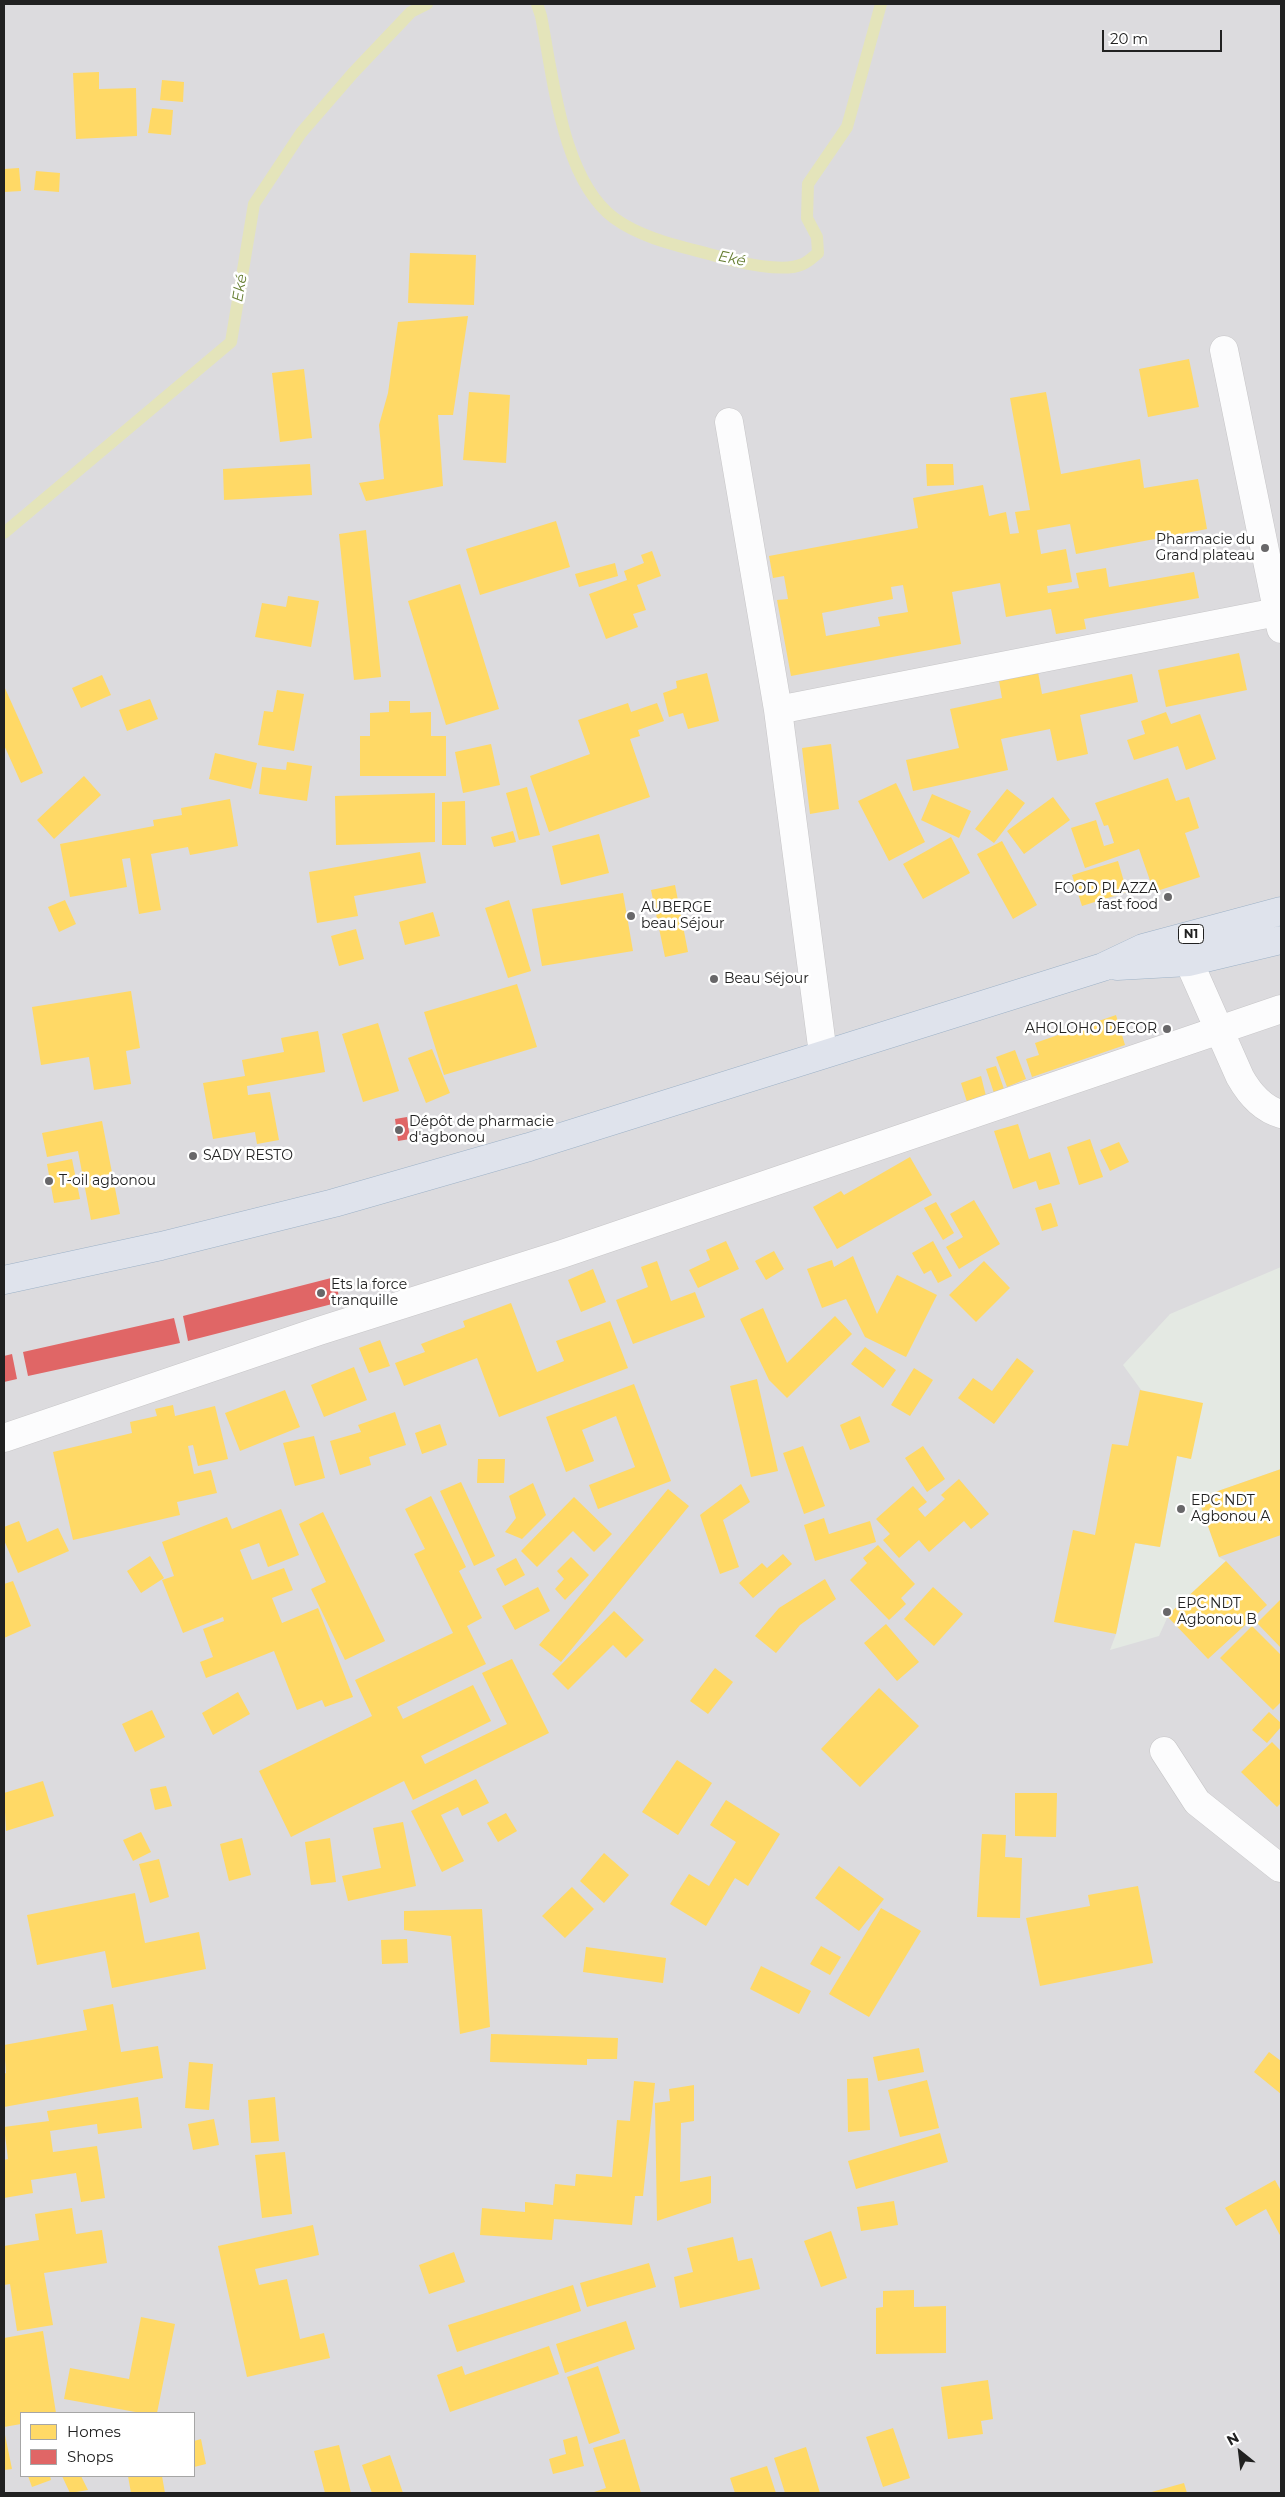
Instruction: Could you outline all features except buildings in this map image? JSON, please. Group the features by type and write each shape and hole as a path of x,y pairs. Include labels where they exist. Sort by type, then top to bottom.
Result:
{"highway":[{"name":"N1","path":"4,1280 161,1246 334,1203 529,1147 1103,967 1143,948 1281,911"},
{"name":"N1","path":"1103,967 1189,962 1281,940"}],"street":[{"path":"778,710 1279,621 1224,350"},
{"path":"729,422 778,710 824,1054"},
{"path":"1189,962 1218,1031 1246,1088 1265,1107 1281,1114"},
{"path":"4,1438 318,1331 562,1254 1281,1009"},
{"path":"1164,1751 1197,1802 1280,1868 1281,1866"}],"shaded area":[{"path":"4,4 1281,4 1281,2493 4,2493"},
{"path":"1281,1267 1281,1469 1198,1498 1219,1557 1226,1561 1168,1616 1159,1636 1110,1650 1116,1634 1135,1543 1160,1547 1177,1456 1191,1459 1123,1365 1170,1314"}],"waterway":[{"name":"Eké","path":"4,533 231,342 254,204 301,133 353,73 411,12 427,4"},
{"name":"Eké","path":"537,4 562,125 582,178 596,201 614,218 626,226 651,237 739,262 785,268 803,264 818,253 817,237 807,218 808,184 847,127 881,4"}],"place":[{"name":"Pharmacie du Grand plateau","path":"1265,548"},
{"name":"FOOD PLAZZA fast food","path":"1168,897"},
{"name":"AUBERGE beau Séjour","path":"631,916"},
{"name":"Beau Séjour","path":"714,979"},
{"name":"AHOLOHO DECOR","path":"1167,1029"},
{"name":"Dépôt de pharmacie d'agbonou","path":"399,1130"},
{"name":"SADY RESTO","path":"193,1156"},
{"name":"T-oil agbonou","path":"49,1181"},
{"name":"Ets la force tranquille","path":"321,1293"},
{"name":"EPC NDT Agbonou A","path":"1181,1509"},
{"name":"EPC NDT Agbonou B","path":"1167,1612"}]}
